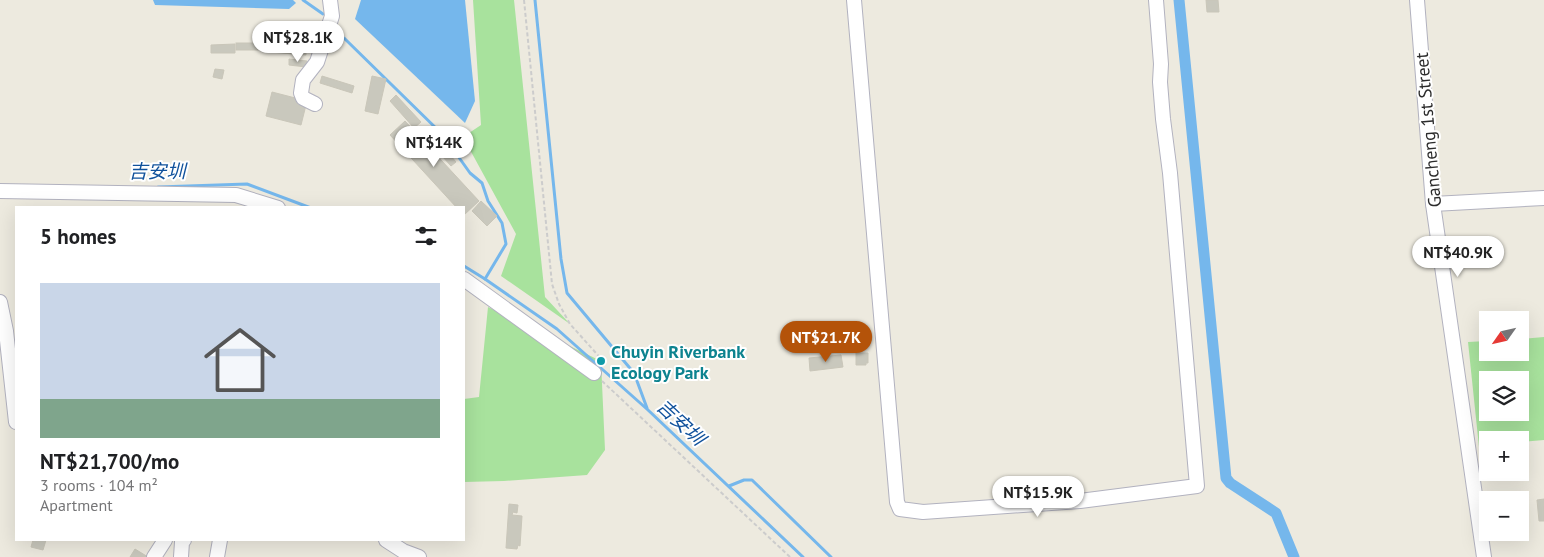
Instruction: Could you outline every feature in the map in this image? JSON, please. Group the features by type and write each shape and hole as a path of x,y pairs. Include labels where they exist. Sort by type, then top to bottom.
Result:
{"street":[{"path":"854,0 898,502 900,509 923,512 1080,501 1197,486 1170,173 1163,119 1156,0"},
{"name":"Gancheng 1st Street","path":"1418,0 1433,204 1484,557"},
{"path":"316,104 303,98 301,93 303,80 317,62 332,16 330,2"},
{"path":"0,191 236,195 272,206"},
{"path":"1433,204 1544,198"},
{"path":"465,280 594,374"},
{"path":"0,302 15,415"},
{"path":"154,557 164,541"},
{"path":"181,557 183,541"},
{"path":"217,557 220,541"},
{"path":"388,541 403,551 419,557"}],"path":[{"path":"524,0 552,284 559,304 570,324 604,362"},
{"path":"594,374 790,557"}],"green space":[{"path":"473,0 514,0 545,297 570,324 501,276 516,234 463,137 481,125"},
{"path":"488,307 601,361 605,450 587,475 465,482 465,399 479,397"},
{"path":"1544,337 1544,440 1529,441 1529,431 1479,431 1479,447 1468,342 1479,341 1479,361 1529,361 1529,338"}],"water":[{"path":"153,0 293,0 296,3 289,9 155,5"},
{"path":"361,0 465,0 475,101 465,123 355,19"}],"building":[{"path":"1206,0 1218,0 1219,12 1207,12"},
{"path":"236,43 258,43 258,50 236,50"},
{"path":"271,43 306,46 306,55 270,52"},
{"path":"235,44 235,53 211,53 211,45"},
{"path":"289,59 307,61 306,67 289,65"},
{"path":"215,69 224,70 222,79 213,77"},
{"path":"322,76 354,86 352,93 320,83"},
{"path":"372,76 386,79 378,114 365,111"},
{"path":"272,92 307,101 301,125 266,116"},
{"path":"396,95 421,122 414,128 390,101"},
{"path":"405,121 479,201 465,214 465,206 455,206 390,135"},
{"path":"438,141 456,162 451,166 433,146"},
{"path":"481,201 497,216 487,226 472,211"},
{"path":"856,353 868,353 868,363 866,365 856,365"},
{"path":"841,355 843,367 810,371 809,358"},
{"path":"1544,499 1544,521 1539,521 1537,500"},
{"path":"509,504 518,505 517,513 513,512 512,515 522,516 520,546 518,545 517,549 506,548"},
{"path":"33,541 46,541 43,550 31,547"},
{"path":"135,549 148,557 130,557"}],"waterway":[{"name":"吉安圳","path":"303,0 323,14"},
{"path":"535,0 561,259 567,293 634,373 647,408"},
{"path":"1179,0 1226,478 1230,483 1276,513 1294,557"},
{"name":"吉安圳","path":"344,38 443,135 470,173 482,183 488,201 502,223 506,244 485,279"},
{"name":"吉安圳","path":"158,187 247,184 306,206"},
{"name":"吉安圳","path":"465,267 557,329 648,410 803,557"},
{"path":"729,486 744,480 752,480 831,557"}],"place":[{"name":"Chuyin Riverbank Ecology Park","path":"601,361"}]}
